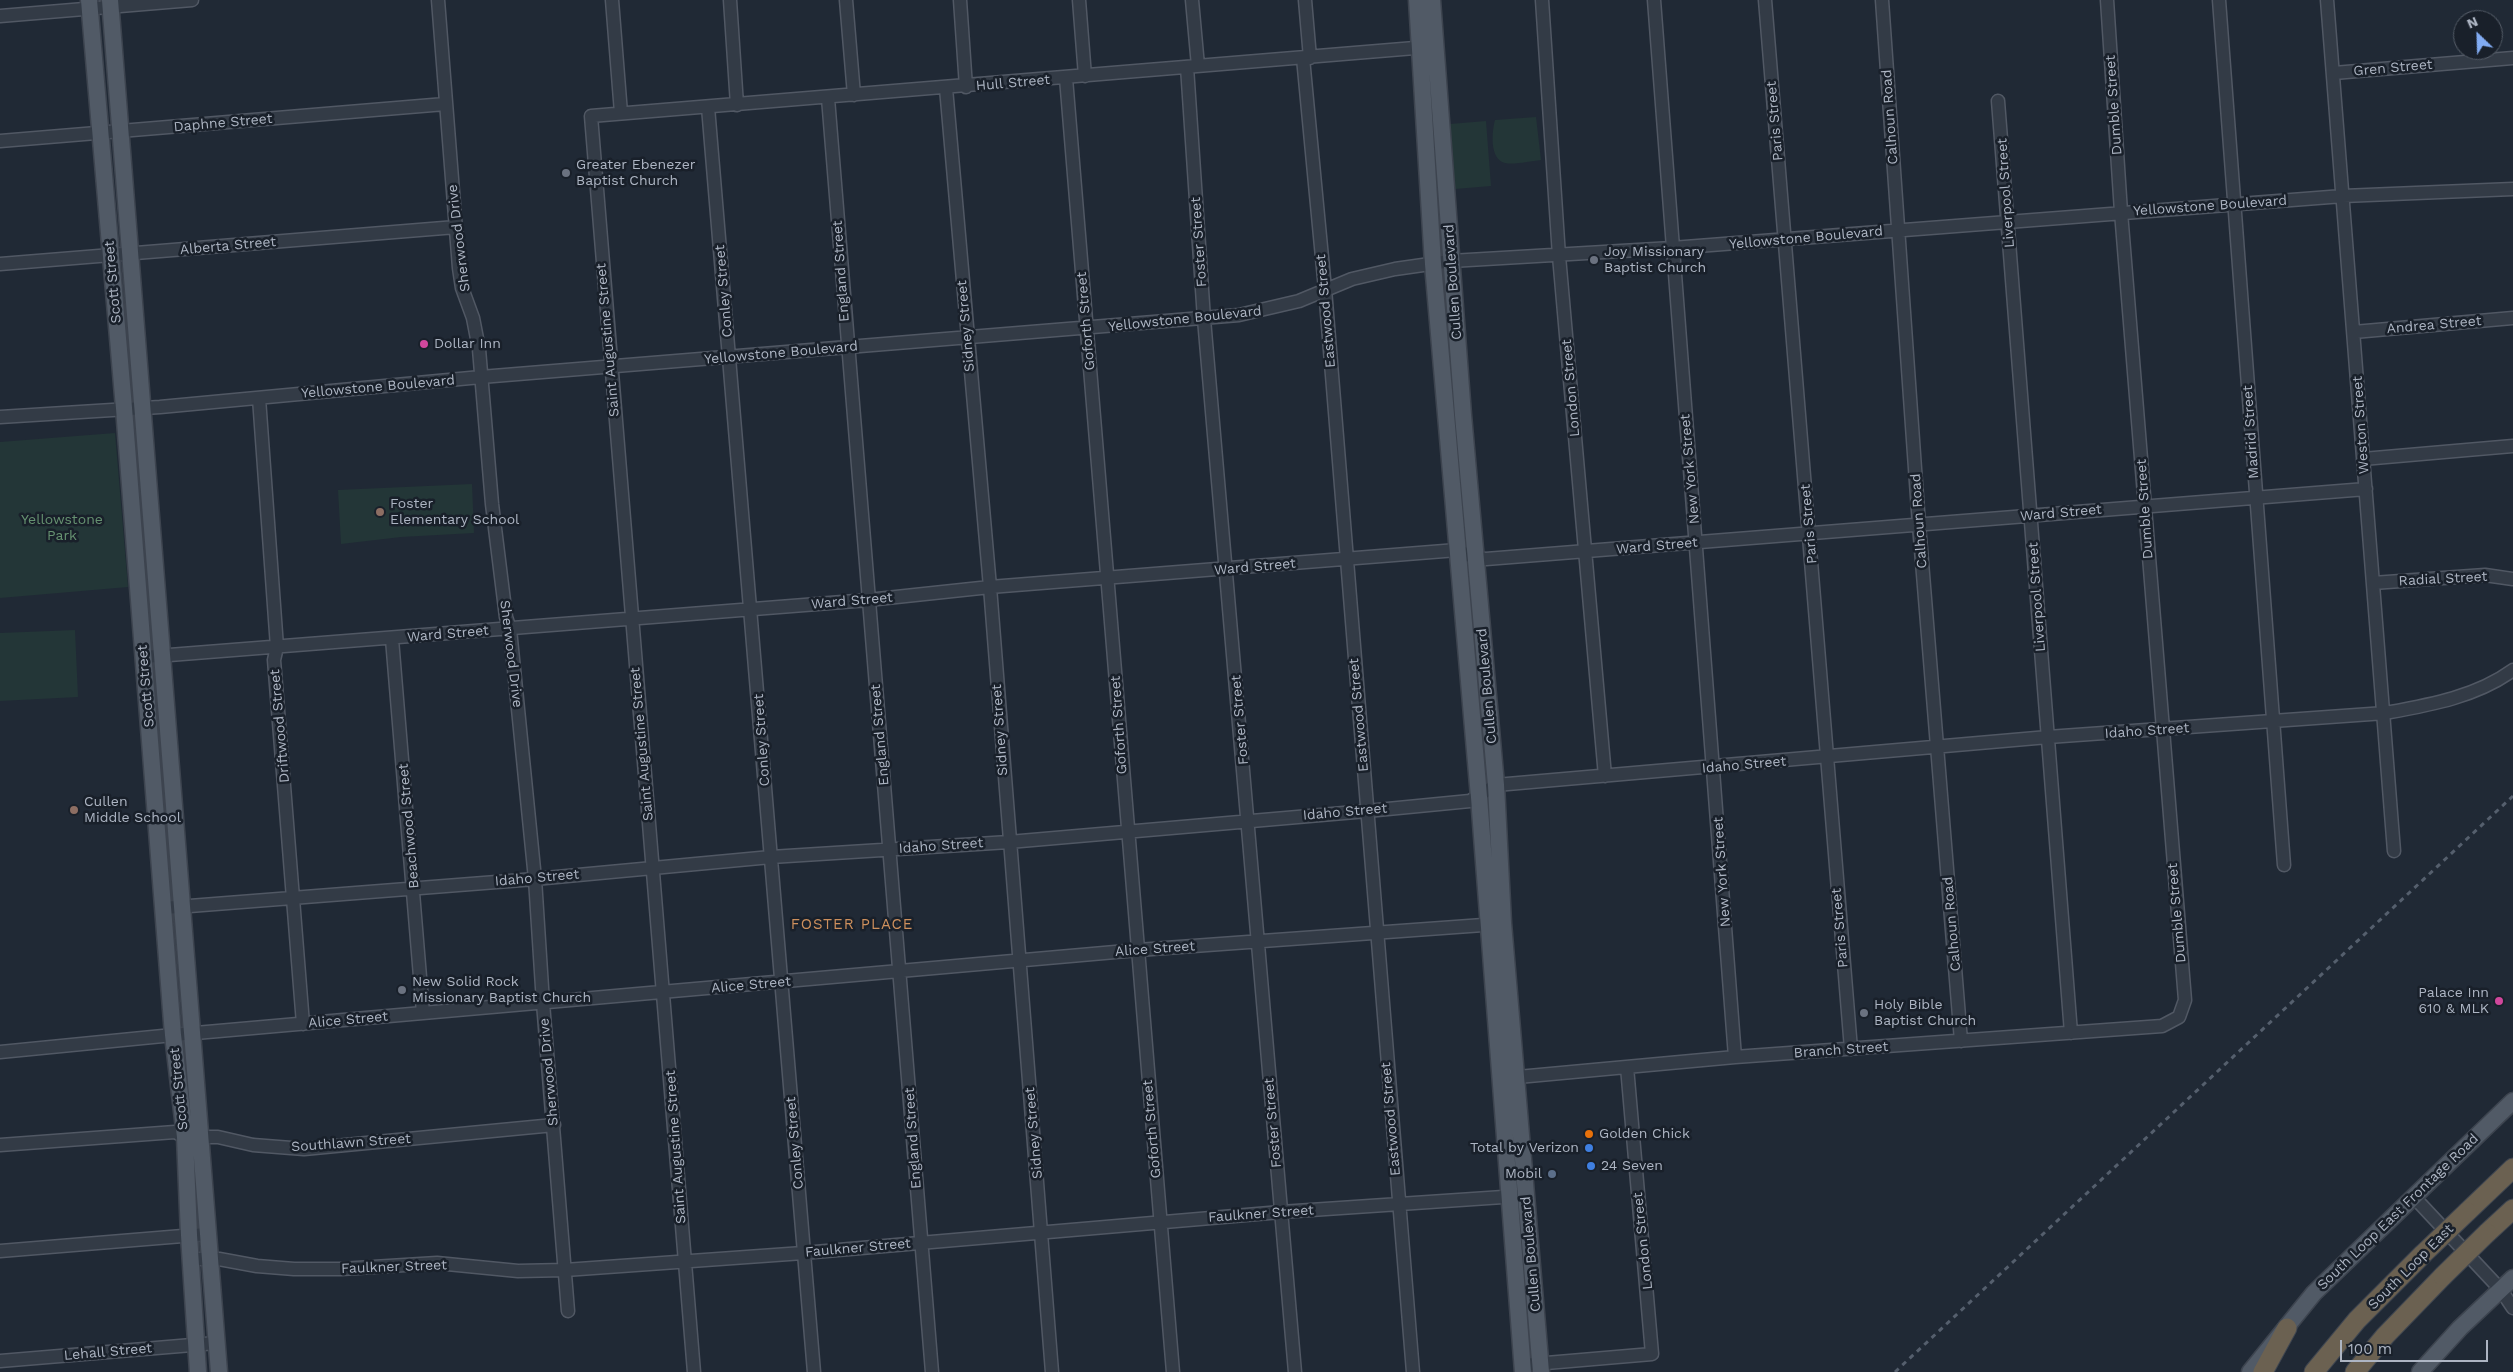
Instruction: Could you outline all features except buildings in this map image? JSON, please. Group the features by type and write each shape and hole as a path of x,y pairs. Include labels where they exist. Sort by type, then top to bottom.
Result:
{"highway":[{"name":"South Loop East","path":"2314,1372 2357,1320 2513,1168"},
{"path":"2355,1372 2385,1336 2487,1233 2513,1210"},
{"path":"2263,1372 2287,1328"}],"main road":[{"name":"Cullen Boulevard","path":"1417,0 1427,47 1451,261 1457,550 1479,797 1495,924 1508,1078 1526,1195 1540,1368"},
{"name":"Cullen Boulevard","path":"1432,0 1427,47 1433,264 1475,558 1486,673 1496,785 1495,924"},
{"name":"Scott Street","path":"110,3 128,254 193,1033 193,1138 189,1235 198,1372"},
{"name":"Scott Street","path":"89,4 124,408 173,1034 193,1138 207,1234 219,1372"},
{"path":"136,558 154,557"},
{"path":"1468,675 1486,673"},
{"name":"Cullen Boulevard","path":"1508,1078 1509,1197 1523,1368"},
{"name":"South Loop East Frontage Road","path":"2250,1372 2314,1293 2412,1196 2513,1101"},
{"path":"2420,1372 2460,1328 2513,1278"}],"street":[{"path":"0,16 89,4 192,0"},
{"name":"Sherwood Drive","path":"438,0 445,104 462,288 476,332 492,504 506,617 510,629 535,879 568,1311"},
{"path":"612,0 621,113"},
{"path":"730,0 737,105"},
{"path":"846,0 854,95"},
{"path":"960,0 966,87"},
{"path":"1079,0 1085,76"},
{"name":"Foster Street","path":"1192,0 1192,67 1204,319 1249,820 1295,1372"},
{"name":"Eastwood Street","path":"1306,0 1307,58 1324,290 1412,1372"},
{"name":"London Street","path":"1542,0 1559,256 1605,776"},
{"name":"New York Street","path":"1654,0 1672,248 1715,767 1735,1057"},
{"name":"Paris Street","path":"1765,0 1851,1049"},
{"name":"Calhoun Road","path":"1882,0 1919,525 1961,1041"},
{"name":"Dumble Street","path":"2107,0 2121,212 2185,1000 2179,1017"},
{"name":"Madrid Street","path":"2219,0 2284,865"},
{"name":"Weston Street","path":"2327,0 2394,851"},
{"name":"Hull Street","path":"591,116 966,87 1427,47"},
{"name":"Gren Street","path":"2334,73 2513,58"},
{"name":"Goforth Street","path":"1066,78 1173,1372"},
{"name":"Sidney Street","path":"946,88 966,338 990,587 1052,1372"},
{"name":"England Street","path":"828,98 932,1372"},
{"name":"Liverpool Street","path":"1998,101 2070,1033"},
{"name":"Daphne Street","path":"0,141 445,104"},
{"name":"Conley Street","path":"708,107 752,608 814,1372"},
{"name":"Saint Augustine Street","path":"591,116 610,367 664,992 694,1372"},
{"name":"Yellowstone Boulevard","path":"0,417 259,398 481,377 1204,319 1273,309 1374,274 1451,261 1672,248 2343,196 2513,189"},
{"name":"Alberta Street","path":"0,264 456,227"},
{"name":"Andrea Street","path":"2354,332 2513,318"},
{"name":"Driftwood Street","path":"259,398 277,647 274,660 303,1024"},
{"path":"2364,459 2513,446"},
{"name":"Ward Street","path":"144,657 392,639 868,600 990,587 1227,570 1457,550 1475,558 1486,560 2366,489"},
{"name":"Radial Street","path":"2373,583 2485,575 2513,579"},
{"name":"Beachwood Street","path":"392,639 423,1013"},
{"name":"Idaho Street","path":"164,908 535,879 771,857 1009,842 1367,811 1470,801 1496,785 2048,737 2384,713 2434,704 2486,686 2513,670"},
{"name":"Alice Street","path":"0,1052 173,1034 1138,950 1495,924"},
{"name":"Branch Street","path":"1508,1078 1735,1057 2162,1026 2179,1017"},
{"name":"London Street","path":"1540,1368 1652,1354 1627,1067"},
{"name":"Southlawn Street","path":"0,1146 175,1132 193,1138 218,1137 253,1145 304,1149 554,1125"},
{"name":"Faulkner Street","path":"190,1259 209,1258 294,1268 341,1269 437,1263 518,1271 565,1270 803,1253 1281,1212 1526,1195"},
{"path":"2412,1196 2501,1290 2513,1308"},
{"path":"0,1251 207,1234"},
{"name":"Lehall Street","path":"0,1361 216,1343"},
{"path":"1523,1368 1540,1368"}],"green space":[{"path":"1536,117 1541,160 1513,164 1500,160 1496,156 1493,144 1495,120"},
{"path":"1486,121 1491,186 1455,189 1450,124"},
{"name":"Yellowstone Park","path":"115,433 128,587 0,598 0,442"},
{"path":"472,484 474,533 401,537 341,544 338,490"},
{"path":"75,630 78,697 0,701 0,633"}],"railway":[{"path":"1895,1372 2513,796"}],"place":[{"name":"Greater Ebenezer Baptist Church","path":"566,173"},
{"name":"Joy Missionary Baptist Church","path":"1594,260"},
{"name":"Dollar Inn","path":"424,344"},
{"name":"Foster Elementary School","path":"380,512"},
{"name":"Cullen Middle School","path":"74,810"},
{"name":"New Solid Rock Missionary Baptist Church","path":"402,990"},
{"name":"Palace Inn 610 & MLK","path":"2499,1001"},
{"name":"Holy Bible Baptist Church","path":"1864,1013"},
{"name":"Golden Chick","path":"1589,1134"},
{"name":"Total by Verizon","path":"1589,1148"},
{"name":"24 Seven","path":"1591,1166"},
{"name":"Mobil","path":"1552,1174"}],"district":[{"name":"FOSTER PLACE","path":"852,925"}]}
